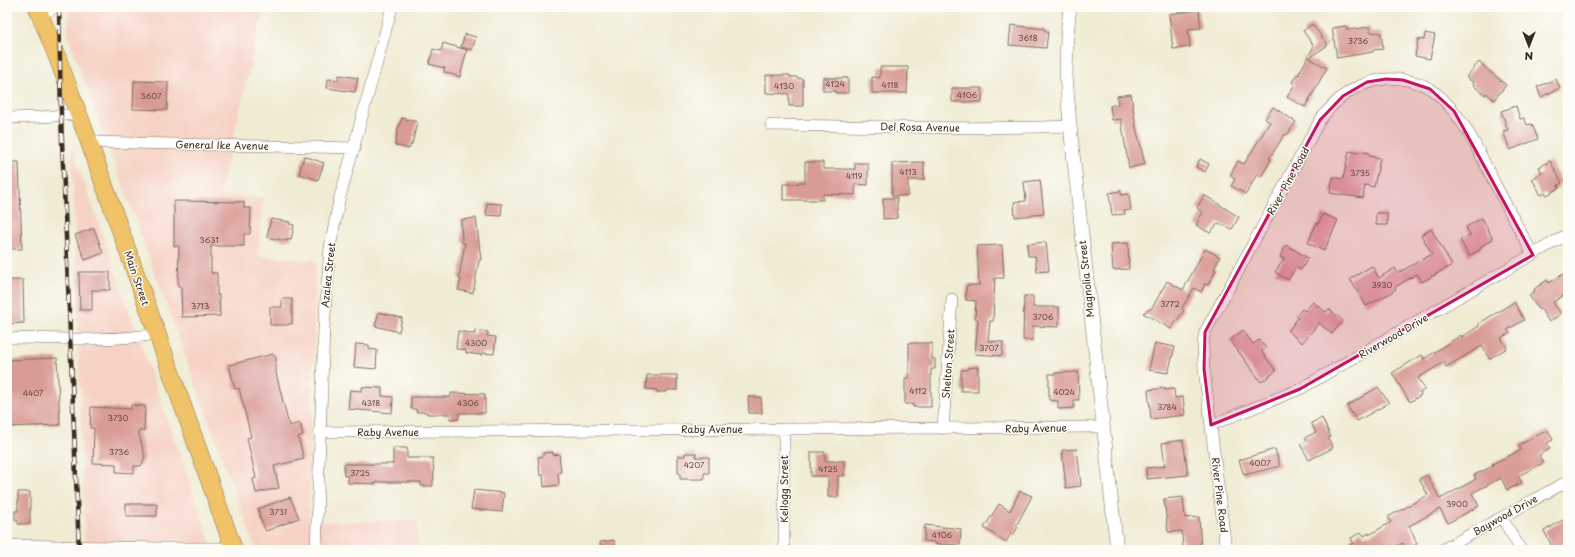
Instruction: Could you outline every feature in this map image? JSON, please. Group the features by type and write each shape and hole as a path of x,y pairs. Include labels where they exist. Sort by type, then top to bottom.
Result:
{"main road":[{"name":"Main Street","path":"39,11 89,142 233,549"}],"street":[{"path":"39,11 56,7"},
{"name":"Azalea Street","path":"316,550 323,343 328,267 340,201 392,7"},
{"name":"Magnolia Street","path":"1070,7 1067,35 1066,75 1070,126 1117,550"},
{"name":"River Pine Road","path":"1226,550 1204,369 1203,343 1205,332 1320,120 1332,105 1354,88 1367,82 1386,79 1403,80 1421,84 1430,89 1444,100 1454,111 1476,147 1533,255"},
{"path":"7,118 78,114"},
{"name":"Del Rosa Avenue","path":"770,125 954,128 1070,126"},
{"name":"General Ike Avenue","path":"89,142 354,148"},
{"name":"Riverwood Drive","path":"1211,425 1300,389 1568,234"},
{"name":"Shelton Street","path":"943,429 952,299"},
{"path":"7,338 99,339 137,337 157,334"},
{"name":"Raby Avenue","path":"320,432 1103,427"},
{"name":"Kellogg Street","path":"784,429 784,550"},
{"name":"Baywood Drive","path":"1442,550 1568,481"},
{"path":"1502,518 1521,550"},
{"path":"7,545 233,549"}],"highlighted area":[{"path":"1386,79 1403,80 1430,89 1454,111 1533,255 1300,389 1211,425 1204,369 1205,332 1320,120 1343,96 1367,82"}],"shaded area":[{"path":"69,7 264,7 220,196 263,198 258,256 316,261 309,522 417,521 417,550 256,550 68,36"},
{"path":"72,148 213,550 85,550"}],"building":[{"path":"1199,10 1201,28 1188,29 1190,47 1173,49 1169,14"},
{"path":"1312,24 1328,45 1309,58 1327,68 1305,107 1287,97 1295,84 1292,82 1297,74 1298,75 1314,46 1303,31"},
{"path":"1011,25 1045,29 1045,31 1048,32 1046,48 1009,45"},
{"path":"1346,26 1347,30 1370,27 1370,32 1381,33 1383,49 1337,58 1332,28"},
{"path":"1425,33 1435,35 1430,59 1415,56 1418,39 1424,40"},
{"path":"465,34 476,37 472,50 461,47"},
{"path":"443,43 467,50 460,77 444,72 445,68 429,64 433,49 441,51"},
{"path":"1479,62 1506,85 1494,100 1486,93 1485,95 1466,77"},
{"path":"880,67 908,67 907,93 872,93 872,77 880,78"},
{"path":"339,75 358,78 355,92 327,88 328,79 338,80"},
{"path":"766,75 790,75 790,77 803,79 803,106 789,106 789,94 766,93"},
{"path":"823,78 848,78 848,93 823,91"},
{"path":"1556,79 1560,88 1541,97 1537,87"},
{"path":"134,81 168,82 167,110 133,109"},
{"path":"952,88 982,88 982,102 952,102"},
{"path":"1131,94 1136,128 1145,164 1129,168 1121,119 1112,120 1110,106 1118,104 1117,96"},
{"path":"1516,106 1520,119 1524,118 1527,125 1532,124 1538,139 1510,150 1503,131 1508,130 1501,111"},
{"path":"1273,107 1296,122 1287,135 1285,134 1269,159 1271,160 1261,177 1257,174 1246,194 1231,186 1235,179 1230,176 1238,161 1244,164 1270,122 1265,119"},
{"path":"402,118 417,122 412,144 409,149 395,145 398,128"},
{"path":"1349,151 1369,153 1369,156 1380,158 1374,187 1365,185 1363,198 1330,193 1333,177 1343,179"},
{"path":"304,156 324,163 318,180 299,174"},
{"path":"1200,159 1209,164 1205,172 1196,167"},
{"path":"1550,161 1562,183 1558,185 1559,188 1547,195 1545,193 1541,195 1532,179 1542,173 1539,167"},
{"path":"7,162 19,162 22,249 7,249"},
{"path":"805,162 823,162 823,169 855,169 855,163 868,163 868,185 855,184 855,195 823,194 823,200 783,200 783,184 798,184 798,182 805,182"},
{"path":"924,162 924,180 908,180 908,196 892,196 892,163"},
{"path":"1040,180 1044,214 1015,217 1014,202 1026,201 1024,182"},
{"path":"1121,191 1121,195 1129,194 1131,210 1124,211 1125,214 1112,215 1109,193"},
{"path":"1204,195 1239,217 1232,229 1218,223 1210,233 1196,225 1203,212 1197,208"},
{"path":"883,198 897,198 897,218 883,219"},
{"path":"174,201 244,202 244,208 251,208 250,234 244,234 244,246 211,246 211,273 217,273 217,295 219,295 220,316 182,317 181,287 178,287 179,246 174,246"},
{"path":"487,203 502,204 501,216 486,215"},
{"path":"1376,213 1387,213 1387,225 1376,225"},
{"path":"1323,214 1338,220 1324,251 1308,243 1316,224 1318,224"},
{"path":"476,218 481,260 479,260 473,293 458,290 461,279 459,278 465,243 462,243 461,220"},
{"path":"1482,218 1493,239 1480,247 1481,249 1469,256 1460,240 1470,235 1466,227"},
{"path":"271,219 290,222 289,224 294,225 291,240 287,239 287,241 267,237"},
{"path":"94,228 103,253 85,260 75,235"},
{"path":"1431,229 1452,265 1422,282 1417,274 1395,287 1396,289 1391,293 1366,306 1350,279 1372,266 1379,278 1395,268 1398,273 1432,254 1421,235"},
{"path":"1046,242 1049,271 1037,272 1035,256 1028,256 1027,244"},
{"path":"1128,243 1129,269 1113,270 1111,244"},
{"path":"1002,245 1004,278 995,278 993,321 990,321 988,341 1003,342 1002,356 975,354 978,320 975,318 976,301 966,300 967,285 979,285 977,246"},
{"path":"1286,245 1308,258 1301,270 1296,267 1288,280 1275,272 1284,259 1280,257"},
{"path":"1205,249 1220,257 1214,269 1216,270 1208,285 1205,284 1201,292 1194,288 1182,308 1184,310 1171,329 1143,313 1152,308 1167,281 1183,290"},
{"path":"1568,271 1568,293 1553,302 1561,314 1549,322 1541,309 1539,310 1529,295 1535,291 1534,289 1547,280 1549,283"},
{"path":"79,272 110,272 110,290 92,290 92,310 80,310"},
{"path":"7,280 23,280 24,323 7,324"},
{"path":"1024,296 1033,296 1033,307 1059,307 1059,327 1033,326 1032,340 1023,340"},
{"path":"282,299 292,299 292,324 270,325 270,307 282,307"},
{"path":"1313,302 1326,312 1329,309 1343,321 1332,334 1319,323 1302,343 1288,331 1298,318 1296,316 1302,309 1305,311"},
{"path":"1514,302 1524,320 1507,330 1510,333 1501,338 1507,348 1489,359 1482,346 1446,367 1444,362 1418,378 1425,389 1420,393 1421,395 1410,402 1392,373 1422,355 1424,359 1461,335 1462,337 1479,326 1478,324"},
{"path":"379,312 402,318 399,332 375,326"},
{"path":"475,330 488,332 487,336 496,337 494,354 482,353 482,355 466,353 466,350 456,349 458,331 475,334"},
{"path":"1243,330 1253,344 1259,340 1266,348 1261,351 1276,371 1261,382 1230,340"},
{"path":"909,343 932,343 932,359 935,359 935,369 931,369 931,407 913,407 913,404 905,404 905,378 909,378"},
{"path":"1155,343 1175,347 1168,373 1149,370"},
{"path":"356,344 369,345 369,349 377,350 376,369 354,367"},
{"path":"273,354 276,358 276,373 289,426 300,423 303,435 298,437 304,459 274,466 279,488 256,493 253,479 256,478 247,438 251,437 239,388 235,389 229,365"},
{"path":"57,358 60,425 7,427 7,360"},
{"path":"978,367 978,391 961,391 961,370"},
{"path":"1078,372 1079,400 1074,400 1074,408 1058,409 1058,401 1049,400 1049,374"},
{"path":"647,375 677,375 677,390 657,392 657,390 646,389"},
{"path":"362,387 382,388 382,396 393,397 392,413 348,409 350,390 362,391"},
{"path":"1378,387 1389,403 1357,421 1347,406"},
{"path":"1165,388 1164,390 1174,389 1175,398 1183,397 1185,415 1151,419 1148,390"},
{"path":"451,393 485,394 485,413 459,413 459,419 450,419 450,414 427,414 427,412 416,412 416,409 411,409 411,397 451,397"},
{"path":"748,397 761,397 762,413 749,413"},
{"path":"131,405 145,406 144,431 138,431 145,457 141,466 134,466 134,473 116,472 116,464 93,463 94,428 90,428 91,407 131,409"},
{"path":"1322,418 1331,437 1328,438 1333,448 1309,460 1300,444 1307,441 1305,438 1316,432 1311,423"},
{"path":"1548,430 1553,440 1547,443 1550,449 1539,455 1543,463 1518,476 1522,483 1507,490 1501,478 1472,493 1479,506 1448,523 1440,509 1409,526 1417,544 1407,550 1403,543 1389,550 1341,550 1353,543 1351,538 1361,532 1364,536 1369,533 1369,535 1391,522 1388,517 1428,495 1419,479 1427,475 1440,499 1476,479 1474,475 1493,466 1492,464 1521,450 1519,445"},
{"path":"1183,440 1188,475 1147,479 1146,468 1165,466 1162,443"},
{"path":"393,448 407,448 407,458 433,458 433,486 421,486 421,482 376,482 376,484 348,483 348,476 344,476 344,464 393,464"},
{"path":"1077,449 1081,486 1066,488 1062,450"},
{"path":"1275,449 1280,466 1244,475 1239,460"},
{"path":"553,452 553,455 559,454 561,472 558,473 559,485 544,487 543,475 540,475 538,457 543,456 543,453"},
{"path":"811,452 825,452 825,461 844,461 844,476 838,476 838,497 828,497 828,476 811,476"},
{"path":"685,453 696,453 696,457 709,457 709,473 704,473 704,479 680,479 680,473 678,473 678,456 685,456"},
{"path":"474,490 504,493 502,512 471,509"},
{"path":"1020,491 1032,496 1016,526 1018,527 1013,535 1011,533 1006,542 984,528 999,504 1010,511"},
{"path":"18,492 30,492 30,524 18,524 18,520 15,520 15,511 18,511"},
{"path":"290,497 299,518 266,531 259,516 258,509"},
{"path":"1183,497 1185,518 1199,517 1201,550 1183,550 1182,531 1168,532 1164,499"},
{"path":"126,504 157,504 157,516 126,516"},
{"path":"1563,520 1568,529 1568,550 1554,550 1544,531"},
{"path":"925,525 961,529 960,545 935,544 935,542 924,541"},
{"path":"614,540 616,550 601,550 600,542"}],"railway":[{"path":"59,7 61,116 79,550"}]}
